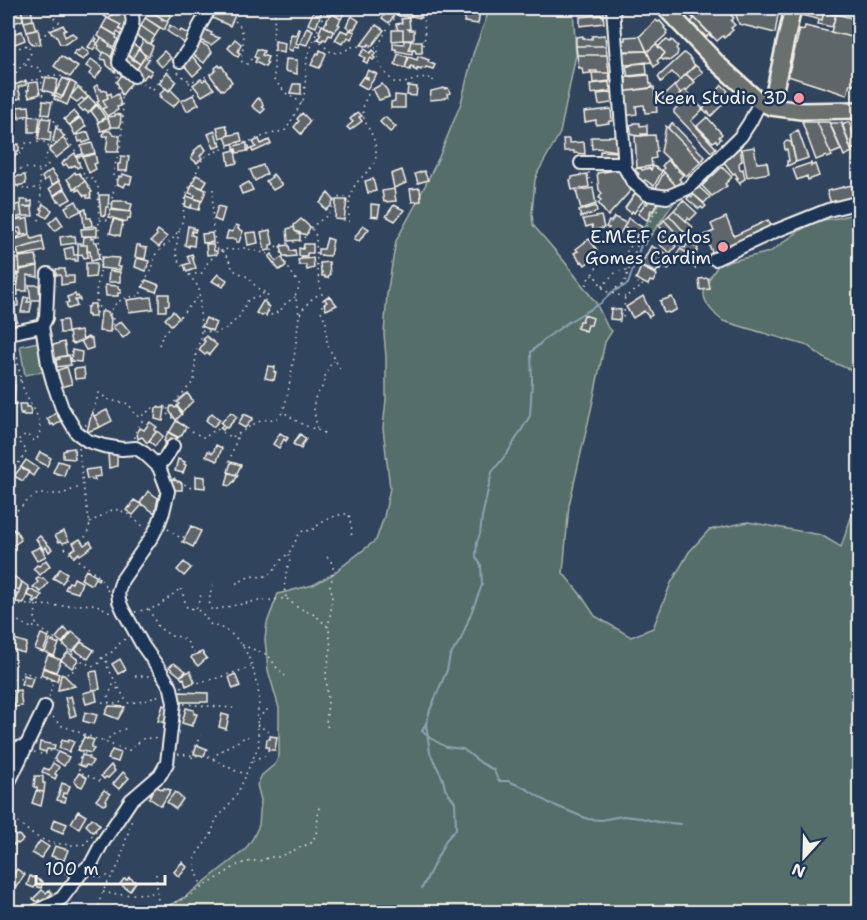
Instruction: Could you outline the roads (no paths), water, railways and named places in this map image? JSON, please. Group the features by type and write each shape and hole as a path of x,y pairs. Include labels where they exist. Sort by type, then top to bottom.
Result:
{"main road":[{"path":"665,8 762,107 801,111 860,110"},
{"path":"762,107 793,8"}],"street":[{"path":"128,8 133,17 132,28 119,56 119,63 130,72"},
{"path":"180,61 192,44 210,8"},
{"path":"613,8 624,163 633,182 647,194 667,197 688,188 741,136 762,107"},
{"path":"581,163 624,163"},
{"path":"715,259 818,213 860,202"},
{"path":"35,912 62,898 91,864 131,800 160,775 167,763 174,703 169,690 129,621 119,601 118,592 122,580 159,523 168,491 159,467 144,453 136,448 123,449 88,441 79,433 62,408 48,364 42,326 46,318 48,274"},
{"path":"14,332 42,326"},
{"path":"156,463 164,460 173,446"},
{"path":"8,784 31,749 45,707"},
{"path":"8,750 31,749"}],"waterway":[{"path":"422,888 446,840 456,829 455,802 445,789 443,779 430,753 426,724 447,670 450,656 461,639 482,585 481,565 476,557 477,542 492,472 508,452 530,416 531,352 570,321 601,303 612,292 628,284 641,245"},
{"path":"426,723 422,731 430,738 446,747 463,749 494,770 499,781 508,781 525,788 549,803 588,819 601,820 622,816 681,824"}],"place":[{"name":"Keen Studio 3D","path":"799,98"},
{"name":"E.M.E.F Carlos Gomes Cardim","path":"723,247"}]}
